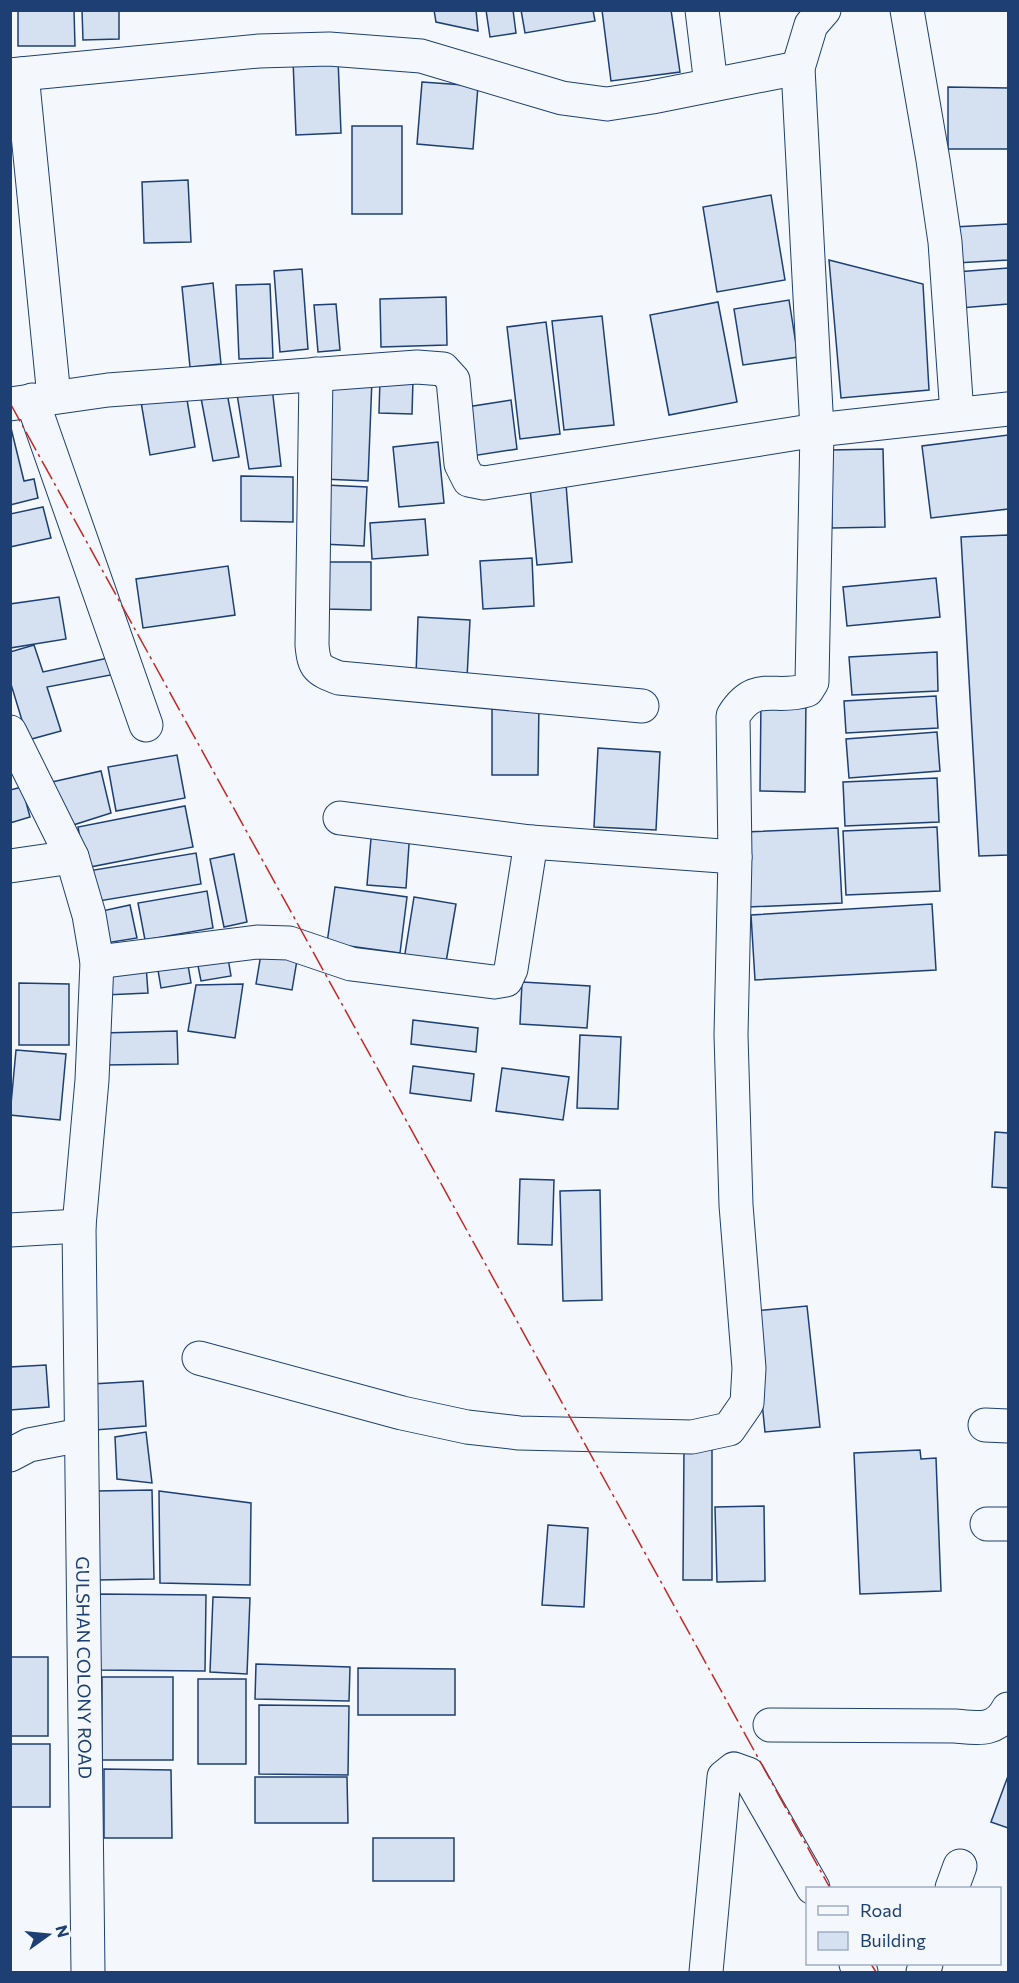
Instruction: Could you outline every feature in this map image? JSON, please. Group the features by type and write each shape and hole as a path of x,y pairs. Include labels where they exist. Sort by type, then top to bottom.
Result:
{"street":[{"path":"702,10 711,86"},
{"path":"199,1358 402,1413 468,1427 519,1433 692,1437 729,1429 747,1403 749,1368 736,1205 731,1035 735,857 733,716 742,701 755,694 799,693 807,690 812,682 817,430 798,68 811,25 824,10"},
{"path":"907,10 945,242 957,414"},
{"path":"146,725 32,400 16,75 259,51 330,49 421,56 562,98 607,104 798,68"},
{"path":"32,400 108,390 316,374 417,368 443,369 453,380 461,464 469,480 484,483 817,430 1008,409"},
{"path":"316,374 312,645 314,660 321,671 339,678 642,706"},
{"name":"GULSHAN COLONY ROAD","path":"10,732 72,857 89,915 97,962 92,1080 79,1226 88,1972"},
{"path":"340,818 531,842 735,857"},
{"path":"97,962 257,942 276,942 351,964 494,982 506,980 511,969 531,842"},
{"path":"10,866 72,857"},
{"path":"10,1230 79,1226"},
{"path":"17,1447 81,1435"},
{"path":"770,1725 984,1728 1003,1719 1008,1708"},
{"path":"706,1972 724,1777 734,1769 748,1774 812,1887"}],"building":[{"path":"18,10 74,10 75,46 18,46"},
{"path":"82,10 119,10 119,39 83,40"},
{"path":"434,10 476,10 478,31 436,22"},
{"path":"486,10 513,10 516,33 490,37"},
{"path":"521,10 593,10 595,21 525,33"},
{"path":"602,10 671,10 680,72 611,81"},
{"path":"338,59 341,133 296,135 293,60"},
{"path":"422,82 478,86 473,149 417,144"},
{"path":"948,87 1008,88 1008,149 948,149"},
{"path":"352,126 402,126 402,214 352,214"},
{"path":"188,180 191,242 144,243 142,182"},
{"path":"771,195 785,280 717,292 703,207"},
{"path":"1008,224 1008,260 956,263 954,227"},
{"path":"829,260 923,284 929,390 841,398"},
{"path":"1008,268 1008,304 960,308 956,272"},
{"path":"302,269 308,349 280,352 274,271"},
{"path":"213,283 221,364 190,367 182,287"},
{"path":"270,284 273,358 239,359 236,285"},
{"path":"446,297 447,345 381,347 380,299"},
{"path":"789,300 798,357 743,365 734,309"},
{"path":"718,302 737,402 669,415 650,315"},
{"path":"336,304 340,350 318,352 314,305"},
{"path":"602,316 614,425 564,430 552,321"},
{"path":"546,322 560,434 520,439 507,327"},
{"path":"327,377 372,379 368,481 323,479"},
{"path":"380,379 413,380 412,414 379,413"},
{"path":"272,387 281,466 249,469 237,394"},
{"path":"185,388 195,447 150,455 140,396"},
{"path":"227,393 239,457 213,461 201,398"},
{"path":"511,400 517,449 472,456 467,407"},
{"path":"10,424 24,481 34,479 38,498 10,505"},
{"path":"1008,435 1008,509 931,518 922,446"},
{"path":"438,442 444,503 399,507 393,447"},
{"path":"883,449 885,527 832,528 830,450"},
{"path":"241,476 293,477 293,522 241,521"},
{"path":"566,484 572,562 537,565 530,487"},
{"path":"325,485 367,487 364,546 322,544"},
{"path":"43,507 51,538 10,547 10,514"},
{"path":"425,519 428,555 372,559 370,523"},
{"path":"1008,535 1008,855 979,856 961,537"},
{"path":"532,558 534,606 483,609 480,561"},
{"path":"324,562 371,562 371,610 324,609"},
{"path":"228,566 235,615 143,628 136,579"},
{"path":"936,578 940,617 847,626 843,587"},
{"path":"59,597 66,639 10,648 10,604"},
{"path":"418,617 470,620 467,678 416,676"},
{"path":"34,645 43,672 113,657 116,674 47,687 61,731 28,740 10,681 10,652"},
{"path":"937,652 938,691 852,695 849,657"},
{"path":"936,696 938,728 846,733 844,701"},
{"path":"761,699 806,699 805,792 760,791"},
{"path":"492,700 539,700 538,775 492,775"},
{"path":"937,732 940,771 849,778 846,739"},
{"path":"598,748 660,752 656,830 594,827"},
{"path":"177,755 185,798 116,811 108,767"},
{"path":"101,771 111,813 70,826 43,784"},
{"path":"937,778 939,822 845,826 843,782"},
{"path":"22,787 30,817 10,823 10,790"},
{"path":"185,806 193,847 85,868 78,827"},
{"path":"372,827 410,830 406,888 367,885"},
{"path":"937,827 940,891 846,895 843,831"},
{"path":"838,828 842,903 748,907 744,832"},
{"path":"196,853 201,884 93,902 88,871"},
{"path":"234,854 247,922 224,927 210,859"},
{"path":"335,887 407,897 400,953 327,943"},
{"path":"207,891 213,928 145,940 138,903"},
{"path":"414,897 456,904 445,968 404,960"},
{"path":"932,904 936,970 755,980 751,915"},
{"path":"130,905 137,938 106,943 102,911"},
{"path":"227,952 231,976 201,981 196,956"},
{"path":"261,954 297,960 292,990 256,984"},
{"path":"187,959 191,983 161,988 157,964"},
{"path":"146,965 148,993 105,995 104,967"},
{"path":"522,982 590,986 587,1028 520,1024"},
{"path":"19,983 69,984 69,1045 19,1045"},
{"path":"243,984 235,1038 188,1031 196,985"},
{"path":"413,1020 478,1028 476,1052 411,1044"},
{"path":"177,1031 178,1064 103,1065 102,1033"},
{"path":"580,1035 621,1037 618,1109 577,1108"},
{"path":"16,1050 66,1054 60,1120 10,1115"},
{"path":"413,1066 474,1074 471,1101 410,1093"},
{"path":"502,1068 569,1077 563,1120 496,1111"},
{"path":"995,1132 1008,1133 1008,1188 992,1187"},
{"path":"520,1179 554,1180 552,1245 518,1244"},
{"path":"600,1190 602,1300 563,1301 560,1191"},
{"path":"807,1306 820,1427 765,1432 753,1311"},
{"path":"46,1365 49,1407 10,1410 10,1367"},
{"path":"143,1381 146,1426 95,1430 92,1384"},
{"path":"146,1432 152,1483 117,1479 115,1437"},
{"path":"684,1446 712,1446 712,1580 683,1580"},
{"path":"920,1450 921,1459 936,1458 941,1591 860,1594 854,1453"},
{"path":"152,1490 154,1579 97,1580 96,1491"},
{"path":"159,1491 251,1503 250,1585 160,1583"},
{"path":"764,1506 765,1581 717,1582 715,1507"},
{"path":"548,1525 588,1528 584,1607 542,1605"},
{"path":"97,1594 206,1595 205,1671 96,1670"},
{"path":"213,1597 250,1598 247,1674 210,1672"},
{"path":"10,1657 48,1657 48,1736 10,1736"},
{"path":"256,1664 350,1667 349,1701 255,1699"},
{"path":"358,1668 455,1669 455,1715 358,1715"},
{"path":"102,1677 173,1677 173,1760 102,1760"},
{"path":"198,1679 246,1679 246,1764 198,1764"},
{"path":"259,1705 349,1706 348,1775 259,1774"},
{"path":"10,1744 50,1744 50,1807 10,1807"},
{"path":"104,1769 171,1770 172,1838 104,1838"},
{"path":"1008,1776 1008,1828 991,1822"},
{"path":"255,1777 347,1777 348,1823 255,1823"},
{"path":"373,1838 454,1838 454,1881 373,1881"}],"power":[{"path":"10,403 829,1887"},
{"path":"872,1965 876,1972"}]}
